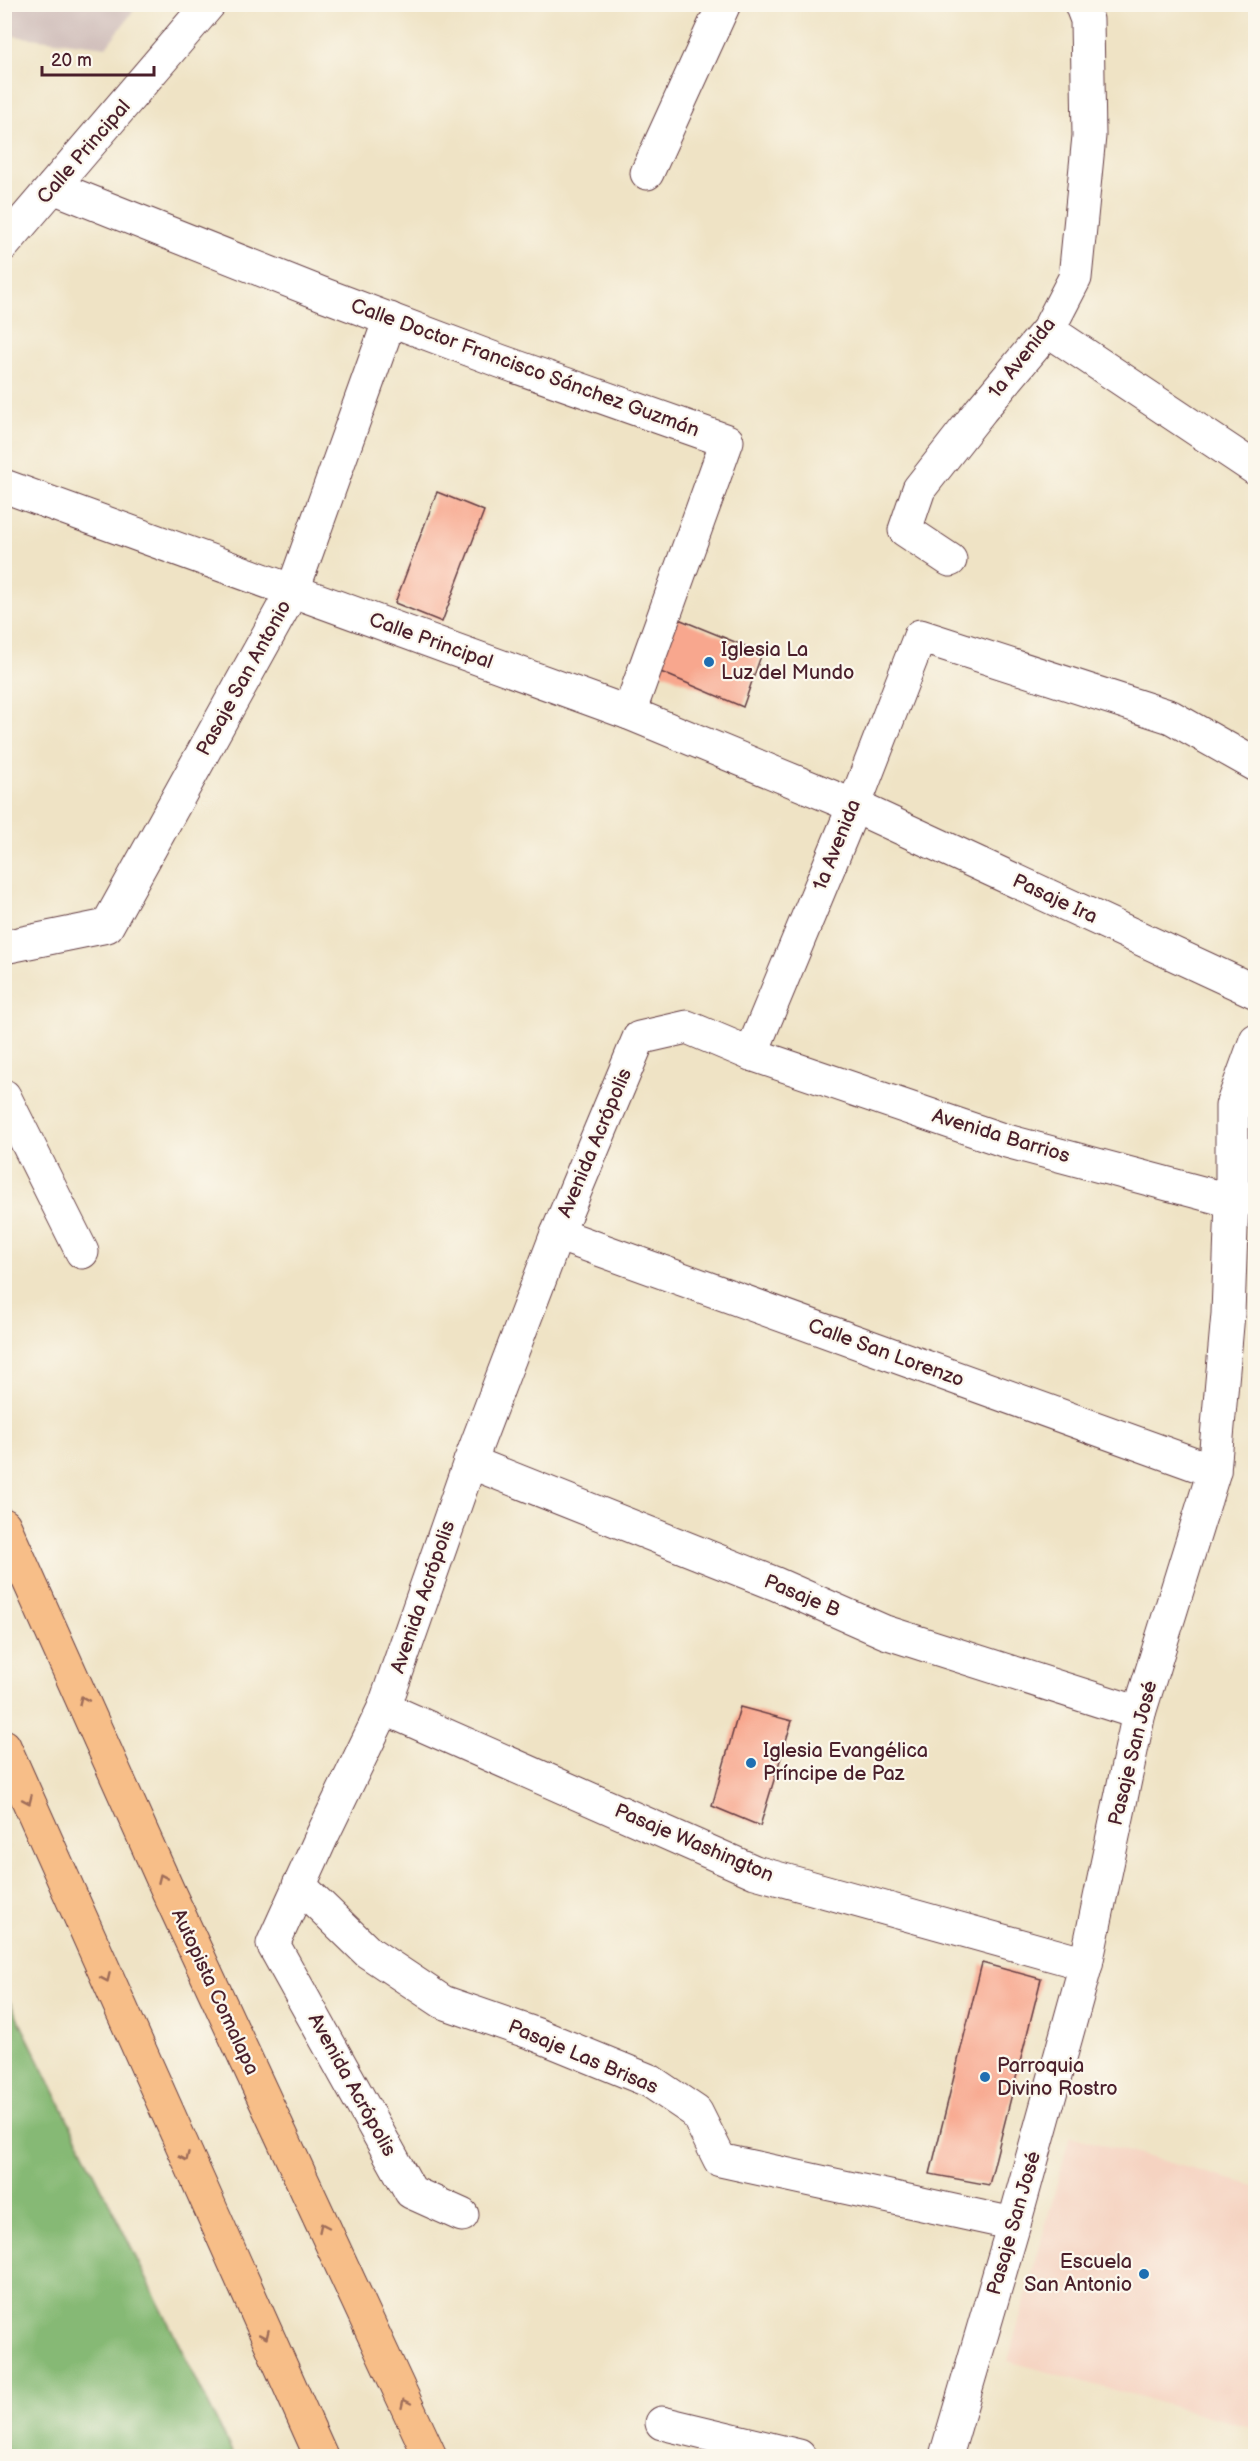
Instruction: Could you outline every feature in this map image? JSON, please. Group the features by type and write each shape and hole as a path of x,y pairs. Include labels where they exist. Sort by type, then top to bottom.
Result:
{"highway":[{"name":"Autopista Comalapa","path":"4,1525 168,1891 430,2457"},
{"path":"4,1746 321,2457"}],"street":[{"name":"Calle Principal","path":"4,244 209,4"},
{"path":"647,173 724,4"},
{"name":"1a Avenida","path":"950,560 905,530 919,489 1048,330 1075,278 1089,136 1087,20 1081,4"},
{"name":"Calle Doctor Francisco Sánchez Guzmán","path":"53,187 390,320 727,441 628,713"},
{"name":"Pasaje San Antonio","path":"4,947 107,926 293,590 390,320"},
{"path":"1048,330 1256,469"},
{"name":"Calle Principal","path":"4,486 628,713 854,806"},
{"name":"1a Avenida","path":"751,1054 854,806 920,636 1171,717 1256,765"},
{"name":"Pasaje Ira","path":"854,806 1256,992"},
{"name":"Avenida Acrópolis","path":"462,2215 411,2192 273,1944 384,1708 470,1462 557,1234 639,1038 687,1027 751,1054"},
{"name":"Pasaje San José","path":"946,2457 1086,1964 1140,1713 1214,1471 1228,1314 1244,1199 1232,1106 1256,1040"},
{"name":"Avenida Barrios","path":"751,1054 1003,1140 1244,1199"},
{"path":"4,1096 82,1252"},
{"name":"Calle San Lorenzo","path":"557,1234 1214,1471"},
{"name":"Pasaje B","path":"470,1462 776,1584 885,1632 1140,1713"},
{"name":"Pasaje Washington","path":"384,1708 756,1872 1086,1964"},
{"name":"Pasaje Las Brisas","path":"299,1885 368,1952 443,2002 534,2034 650,2080 696,2112 720,2160 1014,2224"},
{"path":"662,2423 799,2457"}],"shaded area":[{"path":"5,4 138,5 106,47 5,35"},
{"name":"Escuela San Antonio","path":"1070,2136 1255,2186 1255,2429 1008,2361"}],"green space":[{"path":"5,1992 234,2456 5,2456"}],"building":[{"path":"437,492 484,511 442,622 395,603"},
{"name":"Iglesia La Luz del Mundo","path":"676,618 762,653 743,707 656,670"},
{"name":"Iglesia Evangélica Príncipe de Paz","path":"740,1707 792,1721 760,1826 712,1806"},
{"name":"Parroquia Divino Rostro","path":"982,1963 1041,1979 989,2185 930,2174"}],"place":[{"name":"Iglesia La Luz del Mundo","path":"709,662"},
{"name":"Iglesia Evangélica Príncipe de Paz","path":"751,1763"},
{"name":"Parroquia Divino Rostro","path":"985,2077"},
{"name":"Escuela San Antonio","path":"1144,2274"}]}
